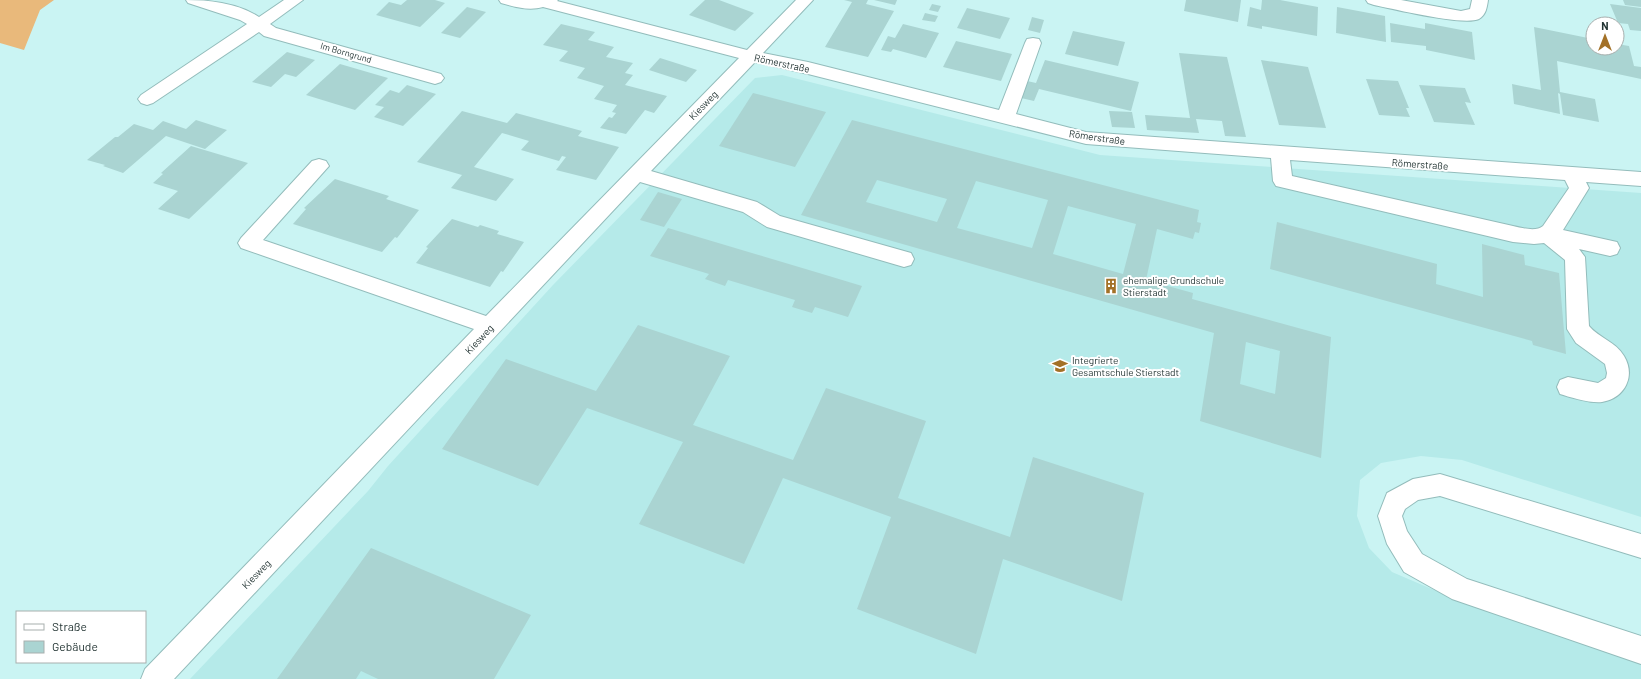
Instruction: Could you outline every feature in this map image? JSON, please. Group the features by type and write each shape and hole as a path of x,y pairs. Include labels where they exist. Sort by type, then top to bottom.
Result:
{"street":[{"name":"Im Borngrund","path":"194,0 246,16 270,32 435,78"},
{"path":"146,99 296,0"},
{"path":"507,0 531,4 547,1"},
{"name":"Kiesweg","path":"155,679 636,174 805,0"},
{"path":"1374,0 1461,16 1473,15 1478,11 1480,0"},
{"name":"Römerstraße","path":"547,1 751,56 808,68 1005,119 1086,138 1641,179"},
{"path":"1005,119 1033,43"},
{"path":"1280,153 1283,181 1513,234 1532,236 1547,234 1610,248"},
{"path":"319,166 248,243 491,326"},
{"path":"636,174 750,207 774,222 904,259"},
{"path":"1547,234 1580,188 1572,174"},
{"path":"1547,234 1575,257 1578,329 1583,337 1609,353 1619,364 1620,375 1616,384 1601,393 1568,387"},
{"path":"1641,546 1440,485 1413,490 1396,501 1390,516 1396,536 1413,563 1461,590 1641,650"}],"shaded area":[{"path":"0,0 54,0 40,10 24,50 0,43"},
{"name":"Integrierte Gesamtschule Stierstadt","path":"782,75 1100,155 1641,193 1641,517 1462,460 1421,456 1381,463 1360,480 1357,516 1369,548 1392,572 1455,599 1641,661 1641,679 190,679 368,491 388,466 553,285 755,78"}],"building":[{"path":"407,0 435,0 445,3 420,27 376,15 389,2 401,5"},
{"path":"705,0 719,0 754,13 735,31 689,15"},
{"path":"844,0 868,0 866,4 894,11 868,57 825,47 852,2"},
{"path":"874,0 897,0 895,5"},
{"path":"1186,0 1241,0 1238,22 1184,11"},
{"path":"1262,0 1280,0 1318,7 1317,36 1262,26 1262,29 1247,26 1250,7 1261,10"},
{"path":"1623,0 1641,0 1641,7 1625,5"},
{"path":"932,4 941,6 938,12 929,10"},
{"path":"1610,4 1641,8 1641,31 1630,30 1628,24 1625,24 1625,16 1615,16"},
{"path":"467,7 486,12 460,38 441,33"},
{"path":"1337,7 1385,16 1386,42 1336,33"},
{"path":"967,8 1010,18 1000,39 957,28"},
{"path":"925,13 938,16 935,22 922,20"},
{"path":"1032,17 1044,20 1040,33 1028,30"},
{"path":"1390,23 1425,29 1425,23 1472,32 1475,60 1426,50 1426,46 1391,42"},
{"path":"561,24 595,32 588,40 614,47 606,57 633,63 625,73 633,75 625,85 667,96 654,113 645,110 626,134 600,128 609,117 612,118 616,113 612,112 617,105 594,99 604,86 577,78 585,68 559,61 568,51 543,45"},
{"path":"903,24 939,33 926,58 893,49 891,52 881,50 888,36 895,38"},
{"path":"1534,27 1585,37 1585,56 1625,56 1625,45 1629,46 1634,66 1641,67 1641,79 1557,61 1560,92 1595,99 1599,122 1563,115 1560,94 1558,93 1560,114 1514,104 1512,84 1541,90"},
{"path":"1073,31 1125,42 1118,66 1065,54"},
{"path":"956,41 1012,54 1001,81 943,67"},
{"path":"287,52 315,60 296,77 285,74 271,87 252,82"},
{"path":"1179,53 1227,57 1246,137 1225,136 1222,121 1196,119 1199,133 1147,130 1145,115 1190,118"},
{"path":"660,58 697,70 686,82 649,70"},
{"path":"1045,60 1139,82 1131,111 1039,89 1034,101 1021,98 1027,81 1036,83"},
{"path":"1261,60 1308,67 1326,128 1279,125"},
{"path":"340,64 388,78 355,110 306,95"},
{"path":"1366,79 1398,81 1409,108 1406,108 1410,117 1379,115"},
{"path":"407,85 436,94 403,126 374,117 384,107 375,105 390,90 399,93"},
{"path":"1419,85 1465,88 1471,103 1465,102 1475,125 1434,122"},
{"path":"753,93 826,112 795,167 719,146"},
{"path":"462,111 507,123 516,113 582,131 578,136 619,147 596,180 556,170 566,157 562,156 559,161 521,150 529,141 502,133 474,167 514,179 496,201 451,188 462,175 417,162"},
{"path":"1109,111 1132,112 1135,128 1112,127"},
{"path":"196,120 227,130 205,149 166,136 123,173 103,166 105,165 87,160 115,137 118,137 134,124 153,130 163,121 186,129"},
{"name":"ehemalige Grundschule Stierstadt","path":"852,120 1199,210 1197,222 1201,223 1199,233 1195,232 1193,239 1157,229 1146,280 1193,293 1192,299 1331,337 1321,458 1200,421 1214,333 801,215","holes":["877,180 947,199 937,222 866,202","976,181 1048,200 1032,248 957,228","1068,206 1136,224 1123,274 1053,254","1246,342 1280,351 1275,394 1240,384"]},
{"path":"191,146 248,163 189,219 158,209 178,191 153,183 163,174 161,173"},
{"path":"335,179 389,196 386,199 419,210 397,238 395,237 382,252 293,224 306,209 304,208"},
{"path":"658,192 682,199 664,227 640,220"},
{"path":"452,219 478,227 480,225 499,231 497,234 524,242 503,272 501,271 490,287 416,263 428,248 426,247"},
{"path":"1277,222 1437,264 1436,284 1483,297 1482,244 1524,255 1525,265 1559,273 1566,354 1533,345 1532,341 1270,269"},
{"path":"668,228 862,286 848,317 815,307 812,313 792,307 795,300 728,280 725,286 705,279 709,274 650,256"},
{"path":"638,325 730,356 693,425 793,460 826,388 926,421 898,498 1010,537 1033,457 1144,493 1122,601 1003,559 976,654 857,609 891,517 783,478 744,564 639,524 683,442 587,408 538,486 442,449 506,359 596,391"},
{"path":"371,548 531,615 494,679 378,679 361,671 356,679 277,679"}],"place":[{"name":"ehemalige Grundschule Stierstadt","path":"1111,286"},
{"name":"Integrierte Gesamtschule Stierstadt","path":"1060,366"}]}
